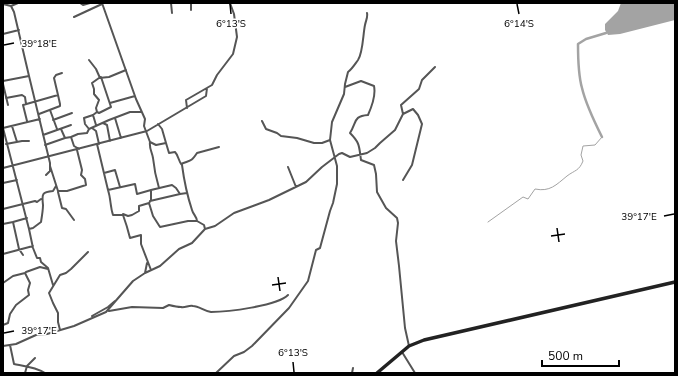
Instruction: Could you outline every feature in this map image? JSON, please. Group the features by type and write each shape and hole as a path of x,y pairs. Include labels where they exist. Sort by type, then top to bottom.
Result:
{"street":[{"path":"12,3 11,6 14,12 45,145 62,208 66,209 74,220"},
{"path":"3,4 11,6 18,3"},
{"path":"80,3 83,5 90,3"},
{"path":"171,3 172,13"},
{"path":"191,3 191,10"},
{"path":"187,108 186,100 212,85 217,75 231,59 236,45 236,30 234,14 230,3"},
{"path":"74,17 102,4 135,96 145,119 144,126 150,142 149,146 153,156 154,170 159,188"},
{"path":"216,373 234,356 244,352 252,346 289,308 310,276 316,250 320,248 333,203 338,171 338,166 330,140 332,122 344,94 348,72 354,63 358,61 361,53 364,30 368,16 367,13"},
{"path":"3,34 18,30"},
{"path":"89,60 101,78 111,108 99,113 97,112 84,119 86,126 96,131 104,173 111,199 113,215 123,214 128,216 139,211 139,206 187,193"},
{"path":"403,114 401,105 419,89 422,80 435,67"},
{"path":"97,112 96,108 99,101 94,95 94,87 92,83 101,78 109,77 126,70"},
{"path":"39,114 60,106 54,78 56,75 62,73"},
{"path":"8,105 3,83 30,76"},
{"path":"345,87 361,81 374,86 372,103 368,115 359,116 356,119 356,124 350,133 359,143 361,160 374,166 377,192 386,208 396,218 396,241 405,328 409,346"},
{"path":"3,168 147,131 208,95 208,88"},
{"path":"6,98 22,95 25,97 26,104 23,105 27,121"},
{"path":"26,104 58,95"},
{"path":"110,103 135,96"},
{"path":"108,312 129,285 145,273 160,266 179,249 192,243 205,229 215,226 234,213 269,200 306,182 322,166 342,153 350,157 360,155 375,148 380,142 392,134 403,114 413,109 418,115 422,124 412,165 403,180"},
{"path":"50,110 57,130"},
{"path":"45,145 87,132 96,125 132,112 141,112"},
{"path":"53,120 72,113"},
{"path":"93,115 96,125"},
{"path":"115,118 121,138"},
{"path":"40,119 3,128 6,144 24,204 32,246 37,258 40,258 41,262 48,270 53,285"},
{"path":"262,120 266,129 277,132 281,136 297,138 314,143 322,143 330,140"},
{"path":"103,123 106,125 110,141"},
{"path":"158,124 162,129 169,153 175,152 181,164 192,211 197,221"},
{"path":"43,135 71,125"},
{"path":"12,126 17,142"},
{"path":"62,129 65,138"},
{"path":"58,191 64,192 86,185 85,179 81,175 82,170 78,149 74,146 71,137"},
{"path":"6,144 29,141"},
{"path":"150,142 156,145 166,143"},
{"path":"181,164 190,161 197,153 219,147"},
{"path":"46,175 50,171 50,163"},
{"path":"288,167 296,187"},
{"path":"104,173 115,170 120,187"},
{"path":"3,183 17,180"},
{"path":"108,190 134,184 138,195 151,190 173,186 180,194"},
{"path":"29,229 41,222 43,194 53,191 56,186"},
{"path":"151,190 150,202 153,216 160,227 188,221 197,221 204,225 205,229"},
{"path":"3,209 37,202 42,199"},
{"path":"123,214 130,238 141,235 141,244 151,270"},
{"path":"3,224 27,218"},
{"path":"13,222 19,249 23,255"},
{"path":"3,254 32,246"},
{"path":"60,330 58,313 49,295 53,285 60,275 71,269 88,252"},
{"path":"145,273 148,261"},
{"path":"3,283 13,276 40,267 48,270"},
{"path":"3,326 8,322 10,314 16,305 29,295 28,290 30,283 25,273"},
{"path":"377,373 409,346 416,342 675,282"},
{"path":"86,320 108,312 132,307 163,308 169,305 181,307 193,306 211,312 233,311 271,304 286,297 288,294"},
{"path":"3,346 10,345 36,335 47,334 74,326 108,307 120,296"},
{"path":"10,345 14,364 41,370 45,373"},
{"path":"402,352 415,373"},
{"path":"25,373 27,366 35,358"},
{"path":"352,373 354,368"}],"shaded area":[{"path":"621,3 675,3 675,20 620,34 608,35 605,30 605,24 618,11"}],"waterway":[{"path":"602,137 588,107 582,88 579,72 578,44 586,39 606,33"},
{"path":"488,222 523,197 528,199 535,189 549,189 576,170 580,167 583,161 581,155 583,146 595,145 602,137"}]}
